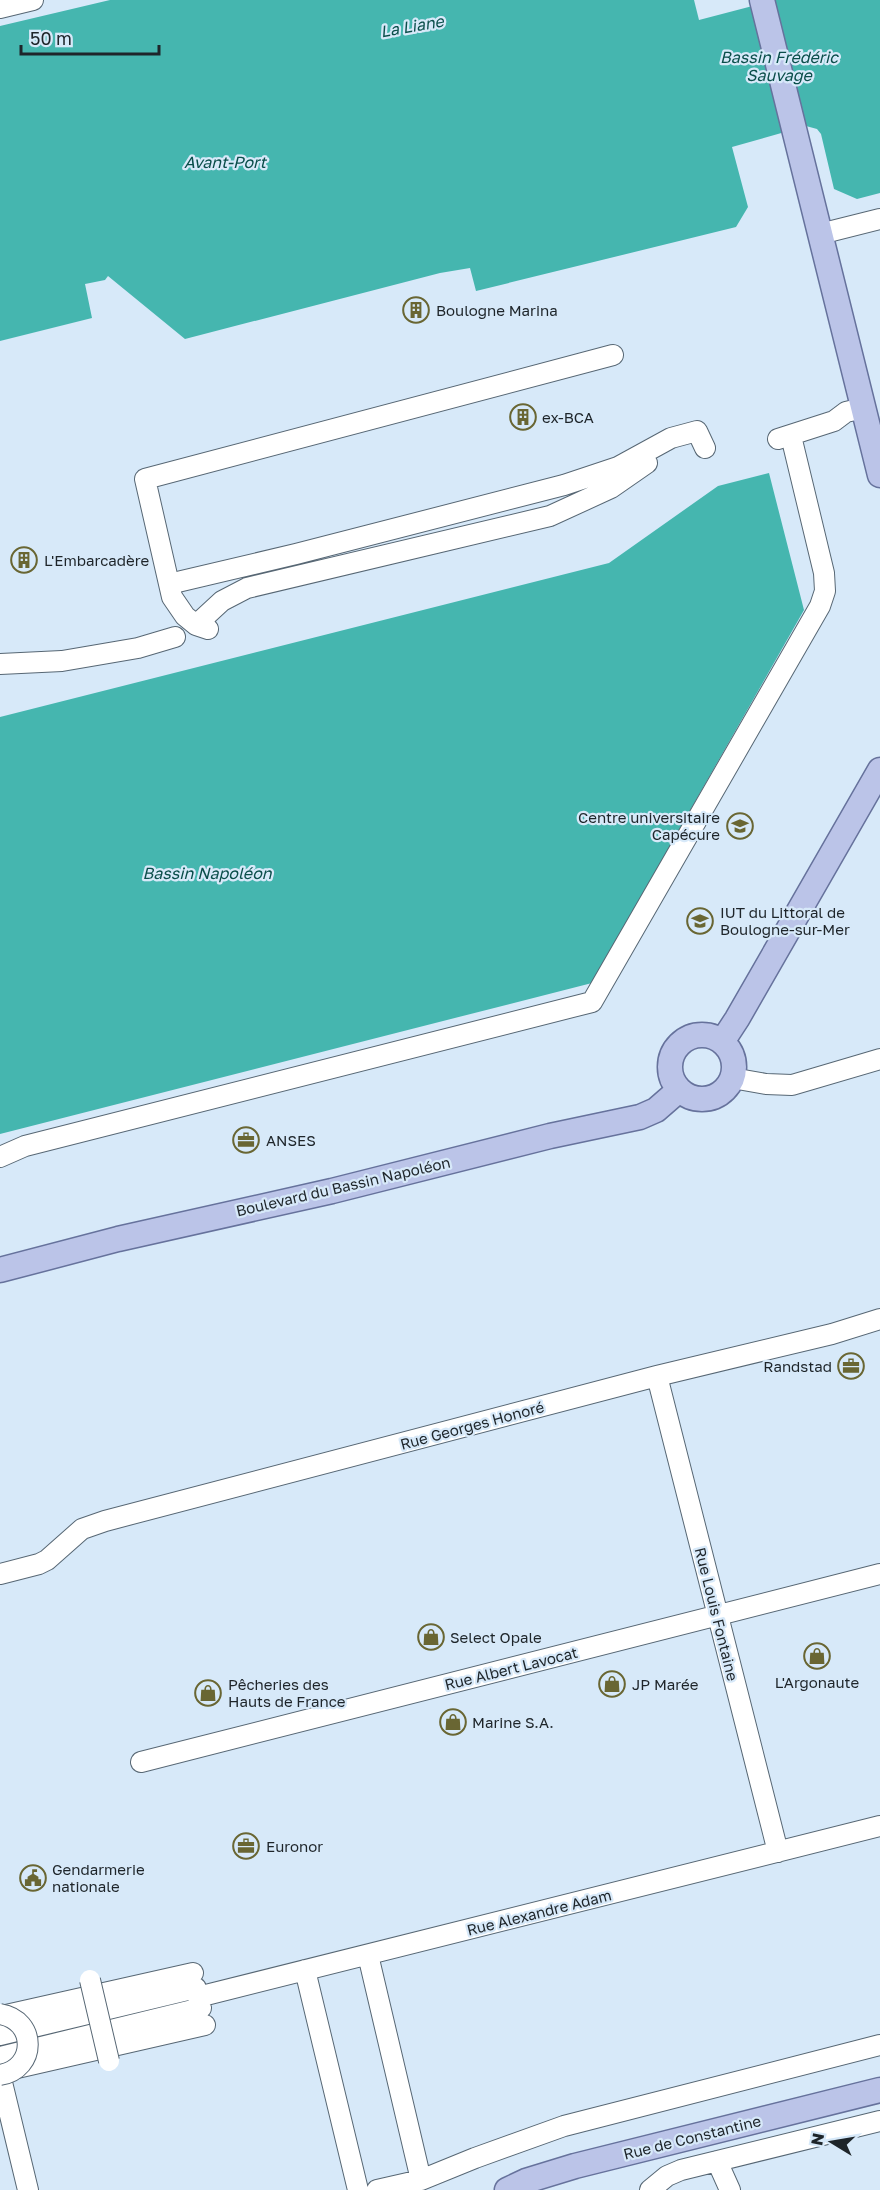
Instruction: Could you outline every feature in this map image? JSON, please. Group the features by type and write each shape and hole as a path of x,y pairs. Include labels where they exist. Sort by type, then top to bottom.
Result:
{"main road":[{"path":"762,0 880,475"},
{"path":"722,1042 880,770"},
{"path":"698,1036 710,1036 722,1042 733,1058 732,1078 722,1092 707,1099 694,1098 680,1090 672,1079 670,1065 674,1053 685,1040 698,1036"},
{"name":"Boulevard du Bassin Napoléon","path":"0,1270 118,1239 332,1191 550,1136 640,1117 656,1110 680,1090"},
{"name":"Rue de Constantine","path":"507,2190 544,2175 583,2164 880,2090"}],"street":[{"path":"0,8 33,0"},
{"path":"820,234 880,219"},
{"path":"613,355 145,479 172,597 184,616 202,627 222,601 247,588 550,516 610,488 647,462 671,438"},
{"path":"0,1157 25,1146 592,1002 820,606 825,591 824,573 785,438 834,421 846,412 863,408"},
{"path":"169,584 564,485 618,467 671,438 697,431 705,448"},
{"path":"0,664 62,661 138,648 174,637"},
{"path":"732,1078 766,1084 792,1085 880,1059"},
{"name":"Rue Georges Honoré","path":"0,1574 39,1564 54,1556 68,1541 90,1526 120,1517 657,1376 832,1334 880,1319"},
{"name":"Rue Louis Fontaine","path":"657,1376 778,1852"},
{"name":"Rue Albert Lavocat","path":"141,1762 880,1574"},
{"name":"Rue Alexandre Adam","path":"199,1998 880,1826"},
{"path":"368,1955 421,2180"},
{"path":"305,1970 358,2190"},
{"path":"90,1980 109,2061"},
{"path":"3,2014 54,2004 199,1998"},
{"path":"0,2035 199,1998"},
{"path":"0,2057 199,1998"},
{"path":"6,2072 65,2057 199,1998"},
{"path":"3,2014 21,2024 27,2037 26,2054 6,2072"},
{"path":"27,2037 99,2020"},
{"path":"377,2190 421,2180 564,2127 880,2045"},
{"path":"6,2072 28,2190"},
{"path":"650,2190 660,2180 674,2172 880,2121"},
{"path":"717,2161 730,2190"}],"water":[{"name":"Avant-Port","path":"110,0 694,0 699,20 776,0 880,0 880,193 857,199 834,189 821,134 817,129 806,126 732,147 748,207 736,227 476,291 470,268 440,273 185,339 108,276 105,280 85,284 92,318 0,341 0,26"},
{"name":"Bassin Napoléon","path":"769,473 804,610 592,983 0,1134 0,717 609,563 718,486"}],"place":[{"name":"Boulogne Marina","path":"416,310"},
{"name":"ex-BCA","path":"523,417"},
{"name":"L'Embarcadère","path":"24,560"},
{"name":"Centre universitaire Capécure","path":"740,826"},
{"name":"IUT du Littoral de Boulogne-sur-Mer","path":"700,921"},
{"name":"ANSES","path":"246,1140"},
{"name":"Randstad","path":"851,1366"},
{"name":"Select Opale","path":"431,1637"},
{"name":"L'Argonaute","path":"817,1656"},
{"name":"JP Marée","path":"612,1684"},
{"name":"Pêcheries des Hauts de France","path":"208,1693"},
{"name":"Marine S.A.","path":"453,1722"},
{"name":"Euronor","path":"246,1846"},
{"name":"Gendarmerie nationale","path":"33,1878"}],"water label":[{"name":"La Liane","path":"412,26"},
{"name":"Bassin Frédéric Sauvage","path":"779,66"}]}
